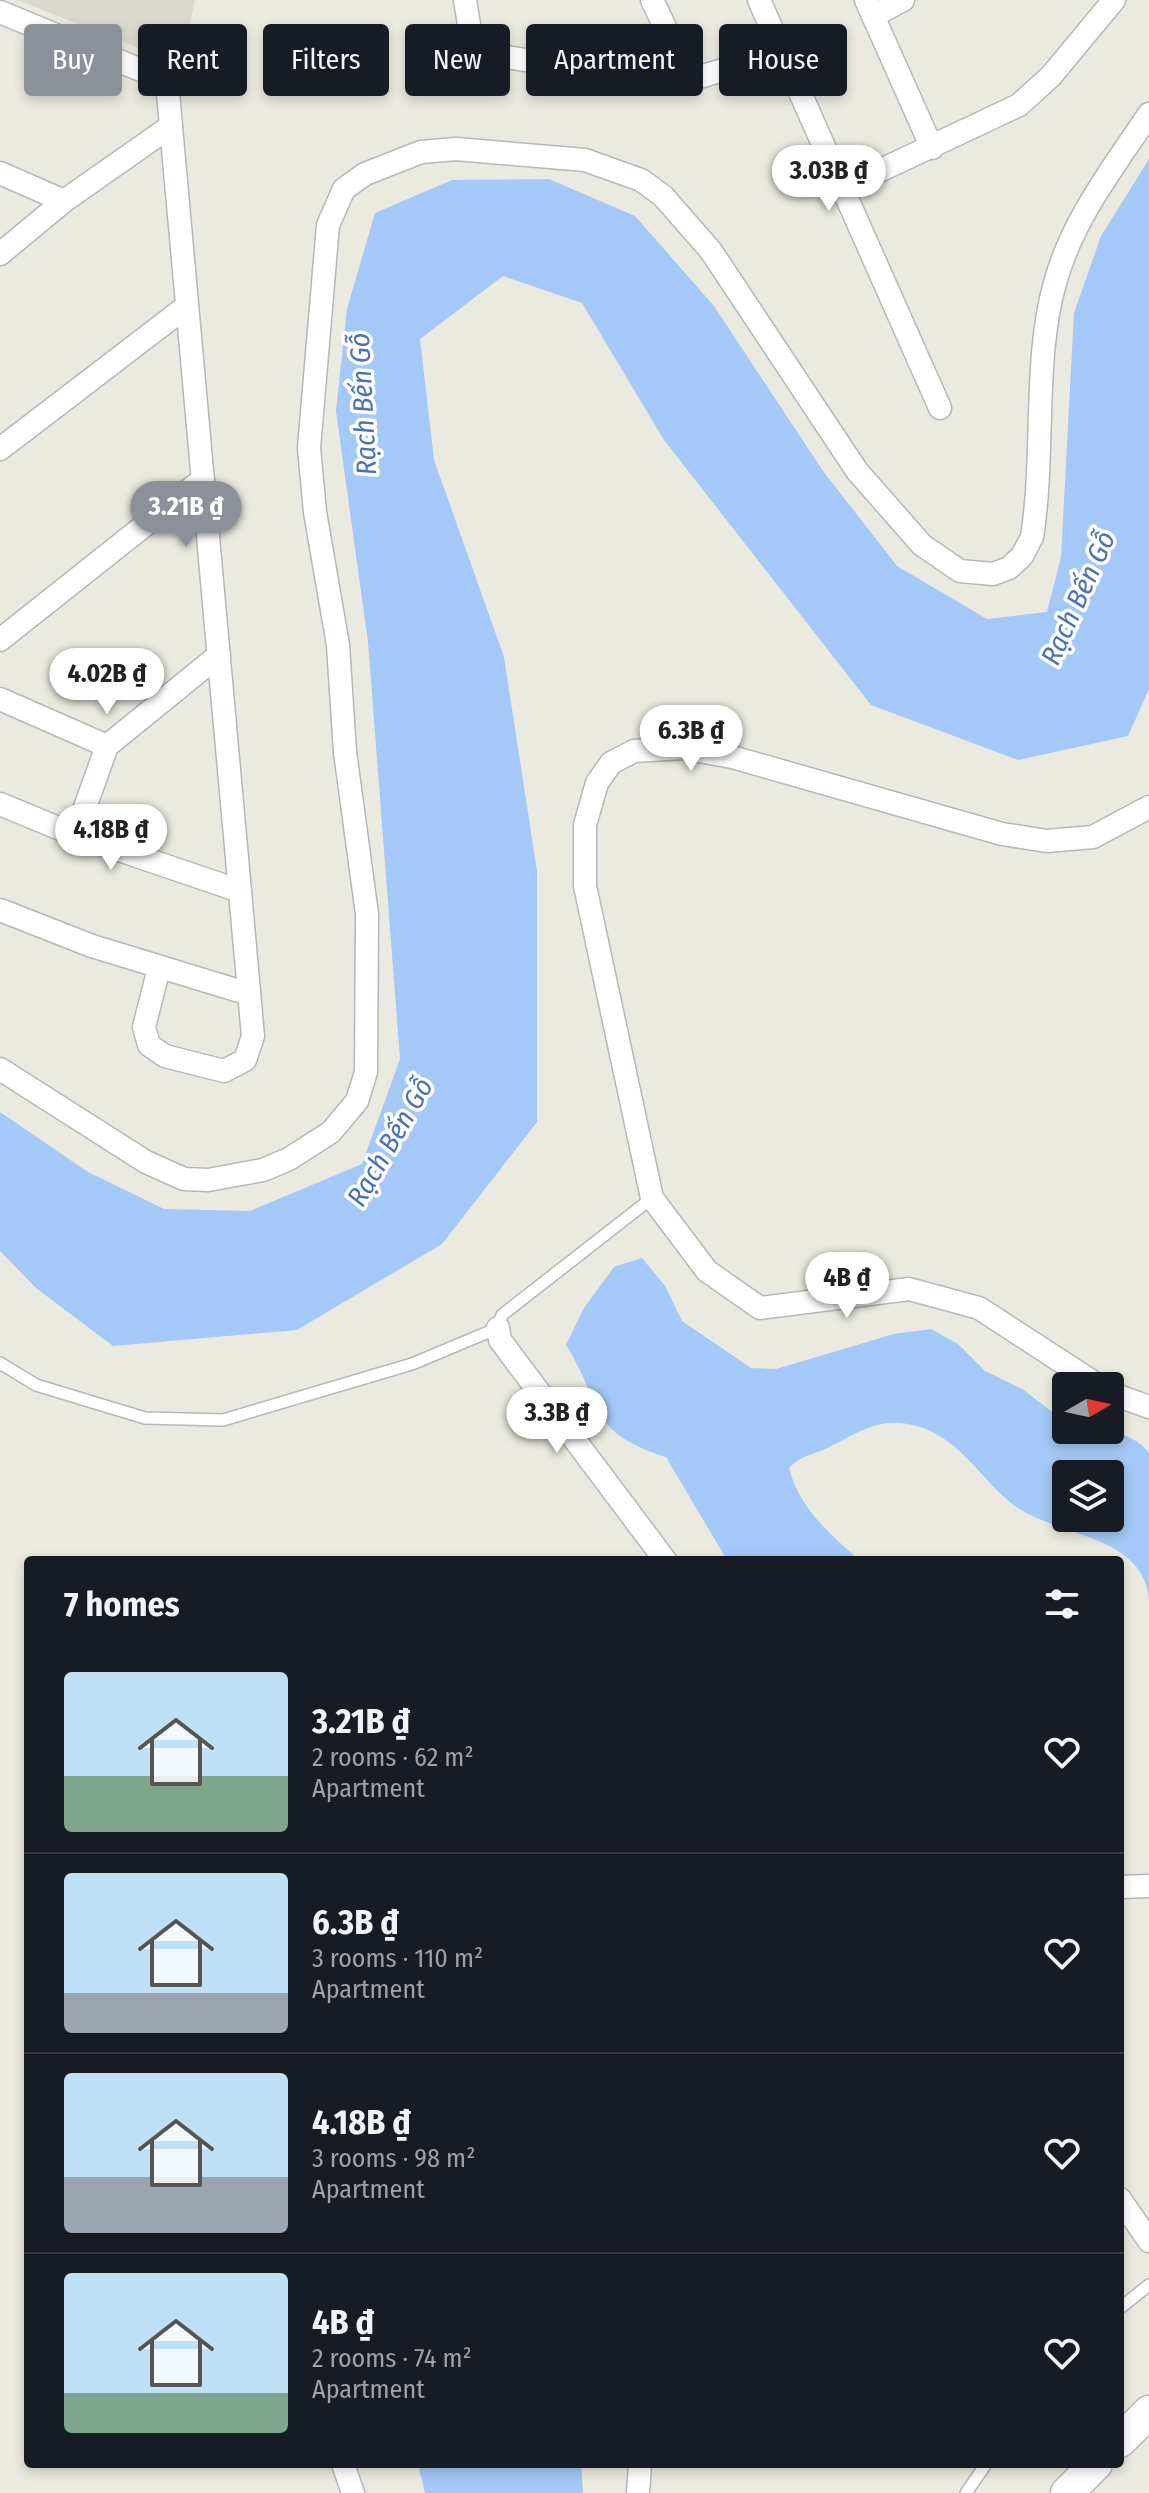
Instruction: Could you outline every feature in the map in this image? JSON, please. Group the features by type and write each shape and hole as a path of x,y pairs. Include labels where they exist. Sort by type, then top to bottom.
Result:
{"street":[{"path":"465,0 470,42 479,53 526,60"},
{"path":"652,0 663,24"},
{"path":"759,0 770,24"},
{"path":"903,0 869,8 932,148"},
{"path":"843,188 1003,115 1037,91 1114,0"},
{"path":"0,12 158,77 168,93 249,994 251,1049 235,1068 224,1071 165,1056 149,1045 144,1027 159,968"},
{"path":"802,96 940,408"},
{"path":"0,1069 146,1162 184,1179 208,1180 263,1170 289,1159 331,1132 357,1101 366,1072 367,914 350,797 337,631 315,512 309,448 328,225 344,189 390,162 421,152 456,149 585,160 615,168 641,180 663,196 711,251 857,471 922,545 960,571 993,574 1009,568 1022,556 1032,537 1047,326 1054,285 1089,204 1149,114"},
{"path":"0,254 64,201 171,126"},
{"path":"0,173 64,201"},
{"path":"0,449 187,306"},
{"path":"0,640 203,479"},
{"path":"75,835 107,746 219,655"},
{"path":"0,699 107,746"},
{"path":"1077,1372 979,1308 909,1289 760,1308 707,1271 652,1198 585,886 585,825 597,783 611,763 634,751 683,748 732,757 1002,834 1047,841 1093,837 1149,807"},
{"path":"0,804 75,835 240,891"},
{"path":"0,910 159,968 249,994"},
{"path":"498,1328 500,1340 662,1556"},
{"path":"1124,1398 1149,1407"},
{"path":"1124,1887 1149,1886"},
{"path":"1124,2205 1149,2241"},
{"path":"1124,2437 1149,2412"},
{"path":"344,2468 353,2493"},
{"path":"638,2493 640,2468"},
{"path":"1067,2493 1092,2468"}],"lane":[{"path":"0,1363 36,1385 145,1418 223,1420 412,1364 498,1328 502,1315 652,1198"},
{"path":"1124,2305 1149,2285"},
{"path":"966,2493 983,2468"}],"shaded area":[{"path":"17,0 195,0 190,24 138,24 138,48 122,41 122,24 78,24"}],"water":[{"name":"Rạch Bến Gỗ","path":"1149,159 1149,689 1128,736 1018,760 871,705 664,440 582,303 503,276 420,339 434,460 504,657 537,871 537,1122 442,1244 297,1330 113,1346 36,1288 0,1251 0,1112 88,1172 164,1209 250,1211 362,1164 400,1059 368,642 336,411 347,309 375,213 452,180 549,179 635,216 714,306 823,471 897,566 987,619 1047,612 1061,557 1074,313 1101,236"},
{"path":"642,1258 665,1286 682,1321 751,1368 776,1369 894,1334 931,1329 958,1344 985,1371 1024,1390 1052,1412 1052,1444 1124,1444 1124,1436 1149,1453 1149,1598 1143,1577 1131,1561 1114,1548 1075,1532 1124,1532 1124,1460 1052,1460 1052,1524 1011,1503 948,1442 909,1424 874,1426 804,1457 789,1468 808,1508 826,1530 855,1556 725,1556 666,1457 622,1438 610,1427 566,1345 584,1308 614,1267"},
{"path":"419,2468 581,2468 583,2493 425,2493"}]}
